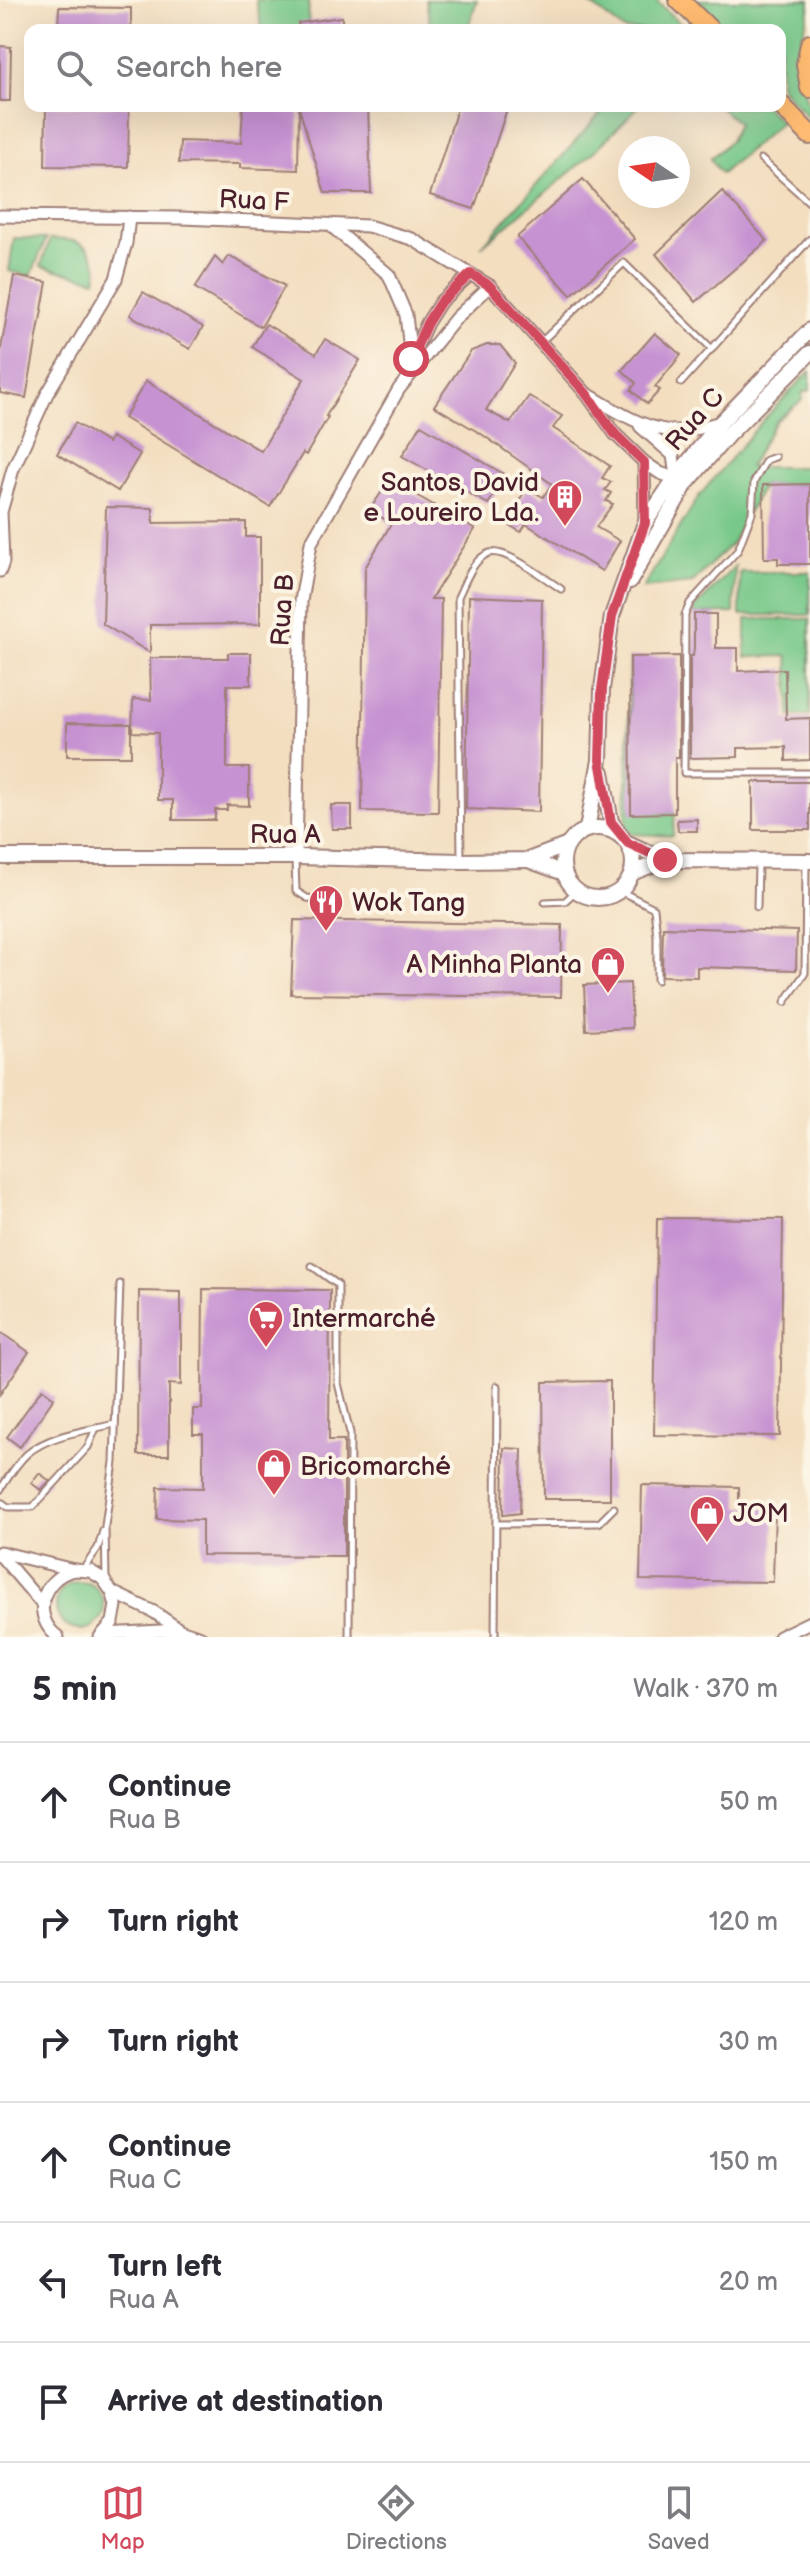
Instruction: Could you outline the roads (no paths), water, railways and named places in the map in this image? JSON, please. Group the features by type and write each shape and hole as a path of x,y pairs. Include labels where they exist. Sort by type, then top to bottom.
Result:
{"main road":[{"path":"679,0 704,24"},
{"path":"810,44 806,64 810,88"},
{"path":"786,110 810,135"}],"street":[{"name":"Rua F","path":"0,216 129,217 368,226 412,239 490,286 585,392"},
{"path":"0,571 3,562 1,512 13,469 47,394 116,279 129,217"},
{"name":"Rua B","path":"330,225 389,275 406,315 411,359"},
{"name":"Rua B","path":"296,858 301,601 311,543 399,389 427,323 441,301 471,274"},
{"name":"Rua B","path":"399,389 456,318 490,286"},
{"name":"Rua C","path":"619,598 681,481 721,422 810,330"},
{"name":"Rua C","path":"587,829 600,760 602,689 612,616 645,523 681,481 810,353"},
{"path":"585,392 654,436 673,455 681,481"},
{"path":"585,392 615,434 644,462 660,473 681,481"},
{"path":"632,420 682,431 721,422"},
{"path":"644,462 645,523"},
{"name":"Rua C","path":"600,760 611,822 625,840"},
{"path":"625,840 632,852 632,873 620,891 598,899 576,891 564,873 564,854 573,838 587,829 606,828 665,860"},
{"name":"Rua A","path":"0,857 528,860 568,845"},
{"path":"528,860 564,873"},
{"path":"632,873 665,860 808,861"},
{"path":"0,1554 97,1575 109,1586 180,1630 201,1637"},
{"path":"0,1554 42,1604 46,1623 43,1637"},
{"path":"42,1604 49,1584 59,1575 78,1570"},
{"path":"102,1635 115,1613 109,1586"},
{"path":"779,1637 810,1622"},
{"path":"46,1623 58,1637"},
{"path":"102,1635 180,1630"}],"lane":[{"path":"761,159 810,203"},
{"path":"681,383 810,239"},
{"path":"540,343 624,263 712,349"},
{"path":"775,457 766,460 754,482 752,513 738,550 690,603 685,615 684,773 810,773"},
{"path":"461,861 458,597 471,570 487,553 501,551 561,589"},
{"path":"296,858 296,891 307,898 330,901"},
{"path":"757,907 758,860"},
{"path":"785,1002 805,973 808,861"},
{"path":"545,902 565,901 576,891"},
{"path":"620,891 654,908 657,980"},
{"path":"312,1266 338,1285 338,1383 350,1433 349,1637"},
{"path":"78,1570 98,1548 105,1526 114,1462 120,1284"},
{"path":"495,1637 497,1386"},
{"path":"0,1490 24,1457 37,1447 55,1438 115,1424"},
{"path":"0,1501 8,1507 33,1507 88,1447 96,1428"},
{"path":"496,1524 599,1523 614,1508"},
{"path":"105,1526 109,1586"}],"place":[{"name":"Santos, David e Loureiro Lda.","path":"565,528"},
{"name":"Wok Tang","path":"326,933"},
{"name":"A Minha Planta","path":"608,995"},
{"name":"Intermarché","path":"266,1349"},
{"name":"Bricomarché","path":"274,1497"},
{"name":"JOM","path":"707,1544"}]}
